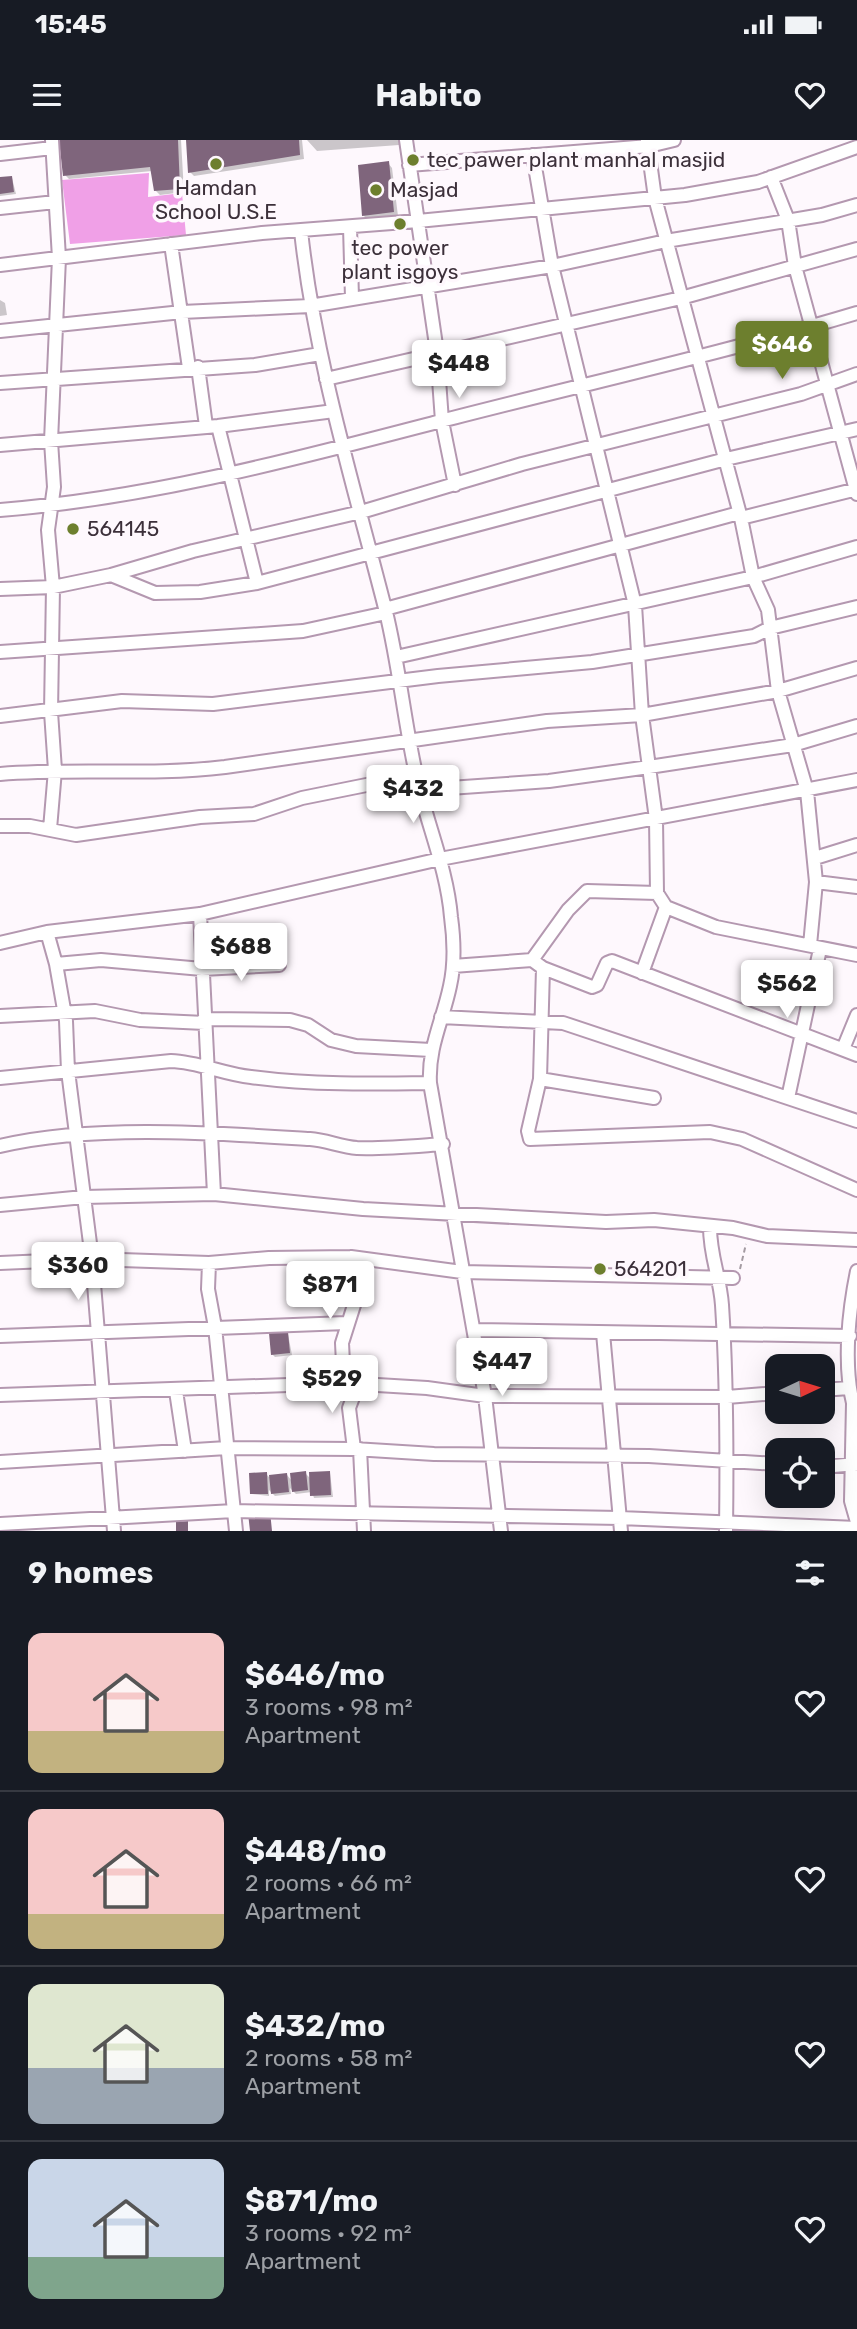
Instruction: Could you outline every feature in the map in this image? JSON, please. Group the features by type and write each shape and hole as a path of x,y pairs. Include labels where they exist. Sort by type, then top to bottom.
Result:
{"street":[{"path":"406,140 437,352 442,421 455,485"},
{"path":"409,165 674,140"},
{"path":"648,143 655,198 726,459 753,576 764,599 778,691 807,791 815,858 815,947 788,1098"},
{"path":"0,154 52,144 58,258 51,441 54,506 48,530 53,587 51,712 55,769 50,829"},
{"path":"0,265 171,244 685,195 771,177 857,147"},
{"path":"533,155 552,266 569,324 635,605 642,715 656,820 657,893 666,907 716,927 857,955"},
{"path":"0,652 207,640 303,631 385,611 622,542 857,491 839,434 828,384 795,267 788,220 771,177"},
{"path":"0,208 55,202"},
{"path":"0,331 181,313 310,306 552,266 666,241 857,205"},
{"path":"351,228 352,298"},
{"path":"301,231 310,306 320,354 396,657 416,775 440,859 452,916 453,966 431,1050 430,1083 443,1144 462,1272 485,1396 501,1531"},
{"path":"171,244 181,313 194,368 212,426 233,476 257,583"},
{"path":"327,379 681,298 857,249"},
{"path":"0,510 54,506 233,476 442,421 584,388 857,313"},
{"path":"0,383 255,365 320,354"},
{"path":"0,589 53,587 111,575 361,512 522,464 598,446 857,374"},
{"path":"0,445 212,426 334,411"},
{"path":"111,575 155,593 200,592 257,583 726,459 857,429"},
{"path":"396,657 635,605 857,547"},
{"path":"0,716 51,712 122,701 213,704 639,656 743,638 770,628 857,607"},
{"path":"0,774 55,769 191,771 547,721 642,715 778,691 857,668"},
{"path":"421,790 549,780 649,767 793,745 857,726"},
{"path":"0,826 50,829 68,835 200,817 254,814 302,798 416,775"},
{"path":"0,943 47,932 200,914 440,859 857,780"},
{"path":"815,858 857,845"},
{"path":"816,882 857,887"},
{"path":"532,960 568,910 587,891 657,893"},
{"path":"642,973 666,907"},
{"path":"200,914 214,1194"},
{"path":"47,932 57,964 64,1011 68,1071 92,1259 113,1525"},
{"path":"453,966 532,960 543,968 592,987 597,985 607,963 612,961 857,1055"},
{"path":"57,964 101,961 202,969 279,965"},
{"path":"543,968 540,1079 528,1131 533,1141 710,1132 728,1135 857,1190"},
{"path":"0,1016 95,1011 140,1020 290,1020 308,1025 331,1040 356,1046 431,1050"},
{"path":"843,1049 857,1015"},
{"path":"441,1017 543,1020 593,1033 857,1121"},
{"path":"0,1077 171,1061 206,1065 247,1077 302,1083 430,1083"},
{"path":"540,1079 654,1098"},
{"path":"0,1146 76,1135 212,1135 311,1139 360,1148 443,1144"},
{"path":"0,1205 84,1197 214,1194 363,1209 606,1222 653,1220 776,1237 857,1240"},
{"path":"710,1227 711,1261 727,1278 723,1332 729,1460 727,1527"},
{"path":"0,1264 92,1259 209,1263 351,1256 462,1272 727,1278"},
{"path":"351,1256 355,1302 346,1323 342,1343 351,1384 349,1408 357,1449 364,1531"},
{"path":"209,1263 208,1289 215,1327 236,1531"},
{"path":"856,1280 850,1336 849,1388 855,1403 851,1501 857,1522"},
{"path":"0,1336 346,1323"},
{"path":"474,1330 850,1336"},
{"path":"603,1333 621,1524"},
{"path":"0,1395 351,1384 485,1396 727,1397 765,1394"},
{"path":"835,1389 849,1388"},
{"path":"176,1391 185,1451"},
{"path":"0,1462 227,1448 614,1456 765,1463"},
{"path":"835,1466 854,1464"},
{"path":"0,1524 113,1525 234,1511 499,1517 727,1527 857,1528"}],"path":[{"path":"742,1266 745,1231"}],"shaded area":[{"path":"149,173 148,197 182,193 186,235 70,244 62,180"}],"building":[{"path":"59,140 178,140 180,189 154,191 150,167 63,176"},
{"name":"Hamdan School U.S.E","path":"186,140 299,140 300,155 188,173"},
{"name":"Masjad","path":"389,161 394,212 362,216 358,165"},
{"path":"12,176 14,192 0,194 0,177"},
{"path":"288,1332 290,1353 271,1355 269,1333"},
{"path":"306,1471 308,1490 292,1492 290,1473"},
{"path":"330,1471 331,1495 310,1496 309,1472"},
{"path":"267,1472 268,1494 250,1494 249,1473"},
{"path":"287,1473 289,1492 271,1494 269,1475"},
{"path":"270,1511 272,1531 250,1531 248,1513"},
{"path":"188,1521 188,1531 176,1531 176,1522"}],"place":[{"name":"tec pawer plant manhal masjid","path":"413,160"},
{"name":"Hamdan School U.S.E","path":"216,164"},
{"name":"Masjad","path":"376,190"},
{"name":"tec power plant isgoys","path":"400,224"},
{"name":"564145","path":"73,529"},
{"name":"564201","path":"600,1269"}]}
